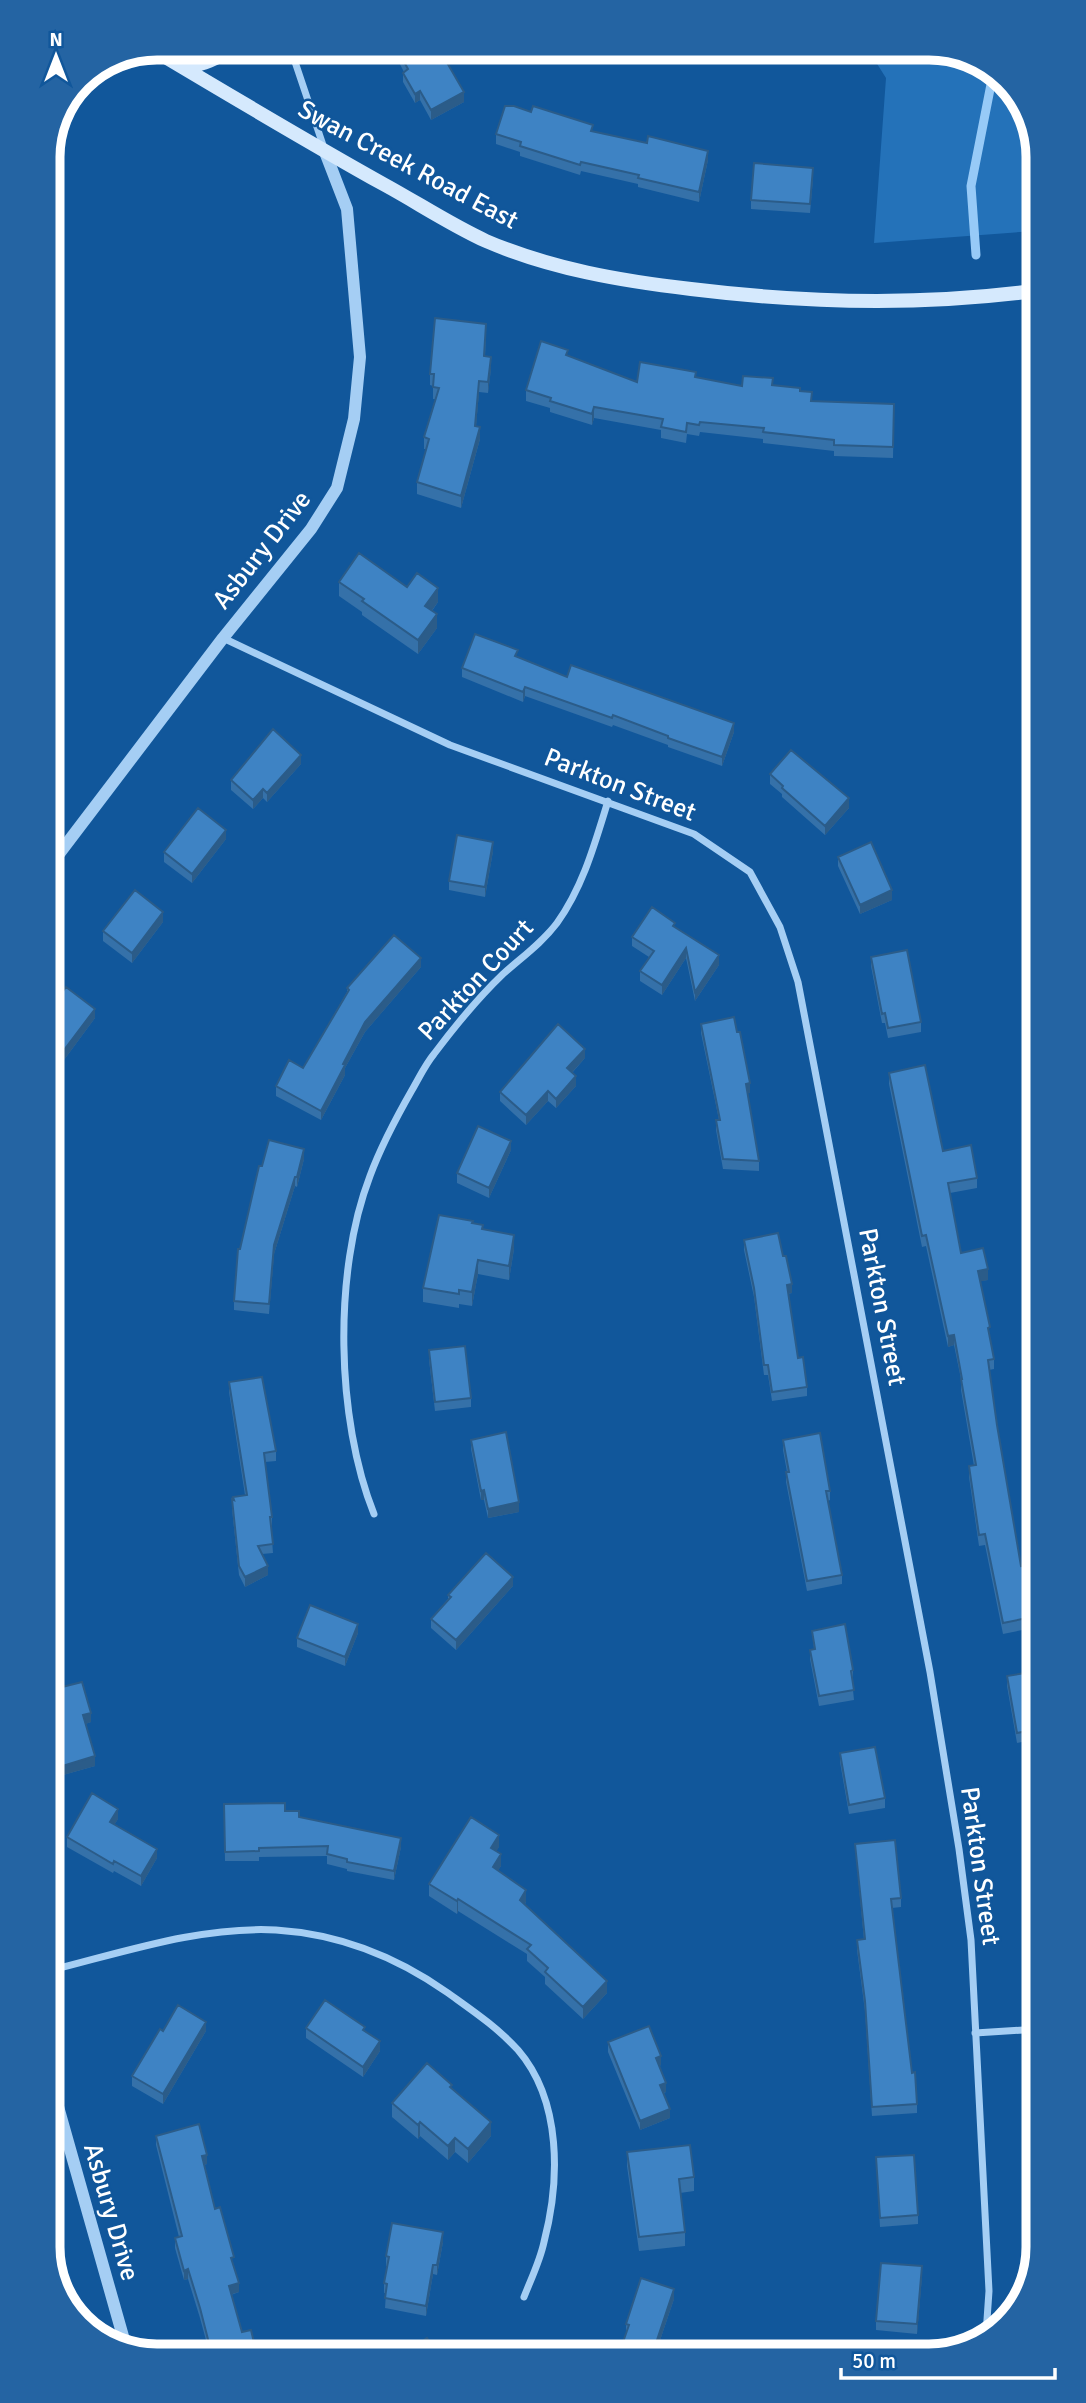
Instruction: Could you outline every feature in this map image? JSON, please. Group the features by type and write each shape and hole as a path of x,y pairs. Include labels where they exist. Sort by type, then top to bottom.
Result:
{"main road":[{"name":"Swan Creek Road East","path":"171,60 325,152 486,241 572,270 643,283 740,295 858,301 977,298 1026,292"},
{"path":"184,68 214,60"}],"street":[{"name":"Asbury Drive","path":"60,853 223,638 311,529 337,488 354,419 360,357 347,209 294,60"},
{"name":"Parkton Street","path":"223,638 450,745 694,834 750,872 780,927 798,982 930,1672 959,1849 971,1940 989,2291 987,2326"},
{"name":"Parkton Court","path":"374,1514 355,1453 344,1357 346,1280 351,1248 369,1178 392,1124 432,1057 474,1005 502,975 539,944 557,922 588,864 608,801"},
{"path":"60,1968 164,1942 224,1932 275,1930 321,1935 354,1944 395,1962 433,1983 494,2025 533,2072 544,2099 553,2140 555,2183 544,2243 524,2297"},
{"path":"975,2033 1026,2030"},
{"name":"Asbury Drive","path":"60,2113 123,2337"}],"shaded area":[{"path":"875,60 936,60 955,63 978,72 1007,97 1017,113 1026,144 1026,232 874,243 886,78"}],"building":[{"path":"403,60 446,60 464,92 431,110 420,91 415,94 403,73 408,69"},
{"path":"505,106 531,112 533,106 593,125 591,131 647,143 648,136 708,151 699,192 638,178 639,175 581,162 580,165 520,146 521,142 496,134"},
{"path":"754,163 813,168 810,204 751,200"},
{"path":"435,318 486,324 484,356 491,357 488,382 479,381 475,426 480,427 461,496 417,482 429,439 424,437 439,388 433,387 434,374 430,374"},
{"path":"541,341 568,350 566,355 637,382 640,362 696,372 695,377 742,386 743,376 773,378 772,385 812,392 811,401 894,404 893,447 834,445 834,440 763,432 764,428 700,422 699,425 687,423 686,432 661,427 663,419 594,407 592,414 550,401 551,398 526,390"},
{"path":"359,553 407,587 417,573 438,588 425,606 437,614 418,640 339,582"},
{"path":"475,634 518,650 515,656 567,677 571,665 734,723 722,757 613,715 612,718 525,687 523,692 462,668"},
{"path":"273,729 301,755 267,793 263,789 253,800 231,780"},
{"path":"791,750 849,798 825,826 770,774"},
{"path":"198,808 226,830 192,874 164,852"},
{"path":"457,835 493,842 485,887 449,881"},
{"path":"871,842 892,890 860,905 838,857"},
{"path":"135,890 163,912 132,953 103,931"},
{"path":"652,907 675,923 673,926 719,955 695,992 686,948 662,985 640,971 654,951 632,937"},
{"path":"394,935 421,958 365,1022 321,1111 276,1086 289,1060 303,1068 349,990 347,988"},
{"path":"907,950 921,1022 888,1028 885,1013 882,1014 871,957"},
{"path":"66,987 95,1009 61,1054 60,1053 60,995"},
{"path":"734,1017 737,1032 740,1032 750,1083 746,1084 759,1161 723,1159 716,1120 720,1120 701,1024"},
{"path":"558,1024 585,1049 567,1068 576,1076 556,1099 548,1091 526,1115 500,1092"},
{"path":"925,1065 943,1151 971,1145 977,1178 948,1183 961,1253 983,1248 988,1269 978,1271 994,1359 988,1360 997,1425 1021,1566 1026,1565 1026,1618 1003,1623 985,1534 979,1535 969,1466 976,1465 954,1335 948,1336 926,1235 922,1236 889,1073"},
{"path":"478,1126 511,1141 489,1188 457,1173"},
{"path":"269,1140 304,1149 274,1245 269,1304 234,1301 238,1249 259,1166 262,1166"},
{"path":"439,1215 473,1221 472,1223 483,1225 482,1229 514,1235 509,1266 478,1260 472,1292 459,1290 459,1294 423,1288"},
{"path":"778,1233 792,1284 787,1285 798,1358 803,1357 807,1387 772,1392 768,1365 764,1365 754,1288 744,1240"},
{"path":"465,1346 471,1398 435,1402 429,1350"},
{"path":"262,1377 276,1451 264,1453 273,1544 258,1546 268,1566 245,1577 239,1566 232,1499 247,1495 229,1382"},
{"path":"506,1432 519,1502 488,1509 484,1490 481,1491 471,1440"},
{"path":"820,1433 830,1491 826,1491 842,1575 807,1581 786,1472 789,1472 783,1440"},
{"path":"486,1553 513,1577 456,1640 431,1619 451,1597 448,1595"},
{"path":"310,1605 358,1624 345,1657 297,1638"},
{"path":"845,1624 854,1690 819,1696 810,1650 815,1649 812,1631"},
{"path":"1026,1673 1026,1731 1017,1733 1007,1676"},
{"path":"60,1680 62,1687 82,1682 91,1713 83,1715 95,1756 60,1767"},
{"path":"875,1747 885,1798 849,1805 840,1753"},
{"path":"92,1793 118,1809 110,1822 157,1849 141,1876 114,1861 113,1864 67,1837"},
{"path":"285,1803 285,1811 299,1811 299,1817 401,1838 394,1871 347,1862 347,1859 327,1854 328,1846 225,1852 224,1804"},
{"path":"471,1817 499,1835 491,1848 501,1854 493,1867 526,1890 520,1900 607,1981 583,2007 545,1972 548,1968 527,1949 531,1945 429,1884"},
{"path":"895,1840 901,1898 891,1899 917,2104 872,2107 865,2001 857,1940 865,1939 855,1844"},
{"path":"325,2000 365,2027 363,2030 380,2041 363,2067 306,2028"},
{"path":"178,2005 206,2022 163,2094 132,2076"},
{"path":"649,2026 661,2056 656,2058 666,2083 660,2085 670,2109 640,2121 608,2042"},
{"path":"427,2063 491,2122 468,2149 455,2138 448,2146 392,2103"},
{"path":"199,2124 207,2155 202,2156 215,2209 220,2207 239,2283 229,2286 242,2332 251,2330 254,2343 209,2343 188,2269 184,2271 175,2238 182,2236 156,2136"},
{"path":"690,2145 694,2177 679,2179 685,2232 639,2237 627,2152"},
{"path":"914,2155 918,2215 880,2218 876,2157"},
{"path":"392,2223 443,2232 437,2265 433,2265 426,2306 385,2298 387,2284 384,2283 389,2257 386,2256"},
{"path":"881,2263 922,2266 917,2324 876,2321"},
{"path":"641,2278 674,2289 656,2344 622,2344 629,2325 626,2324"}],"waterway":[{"path":"976,255 971,186 992,82"}]}
